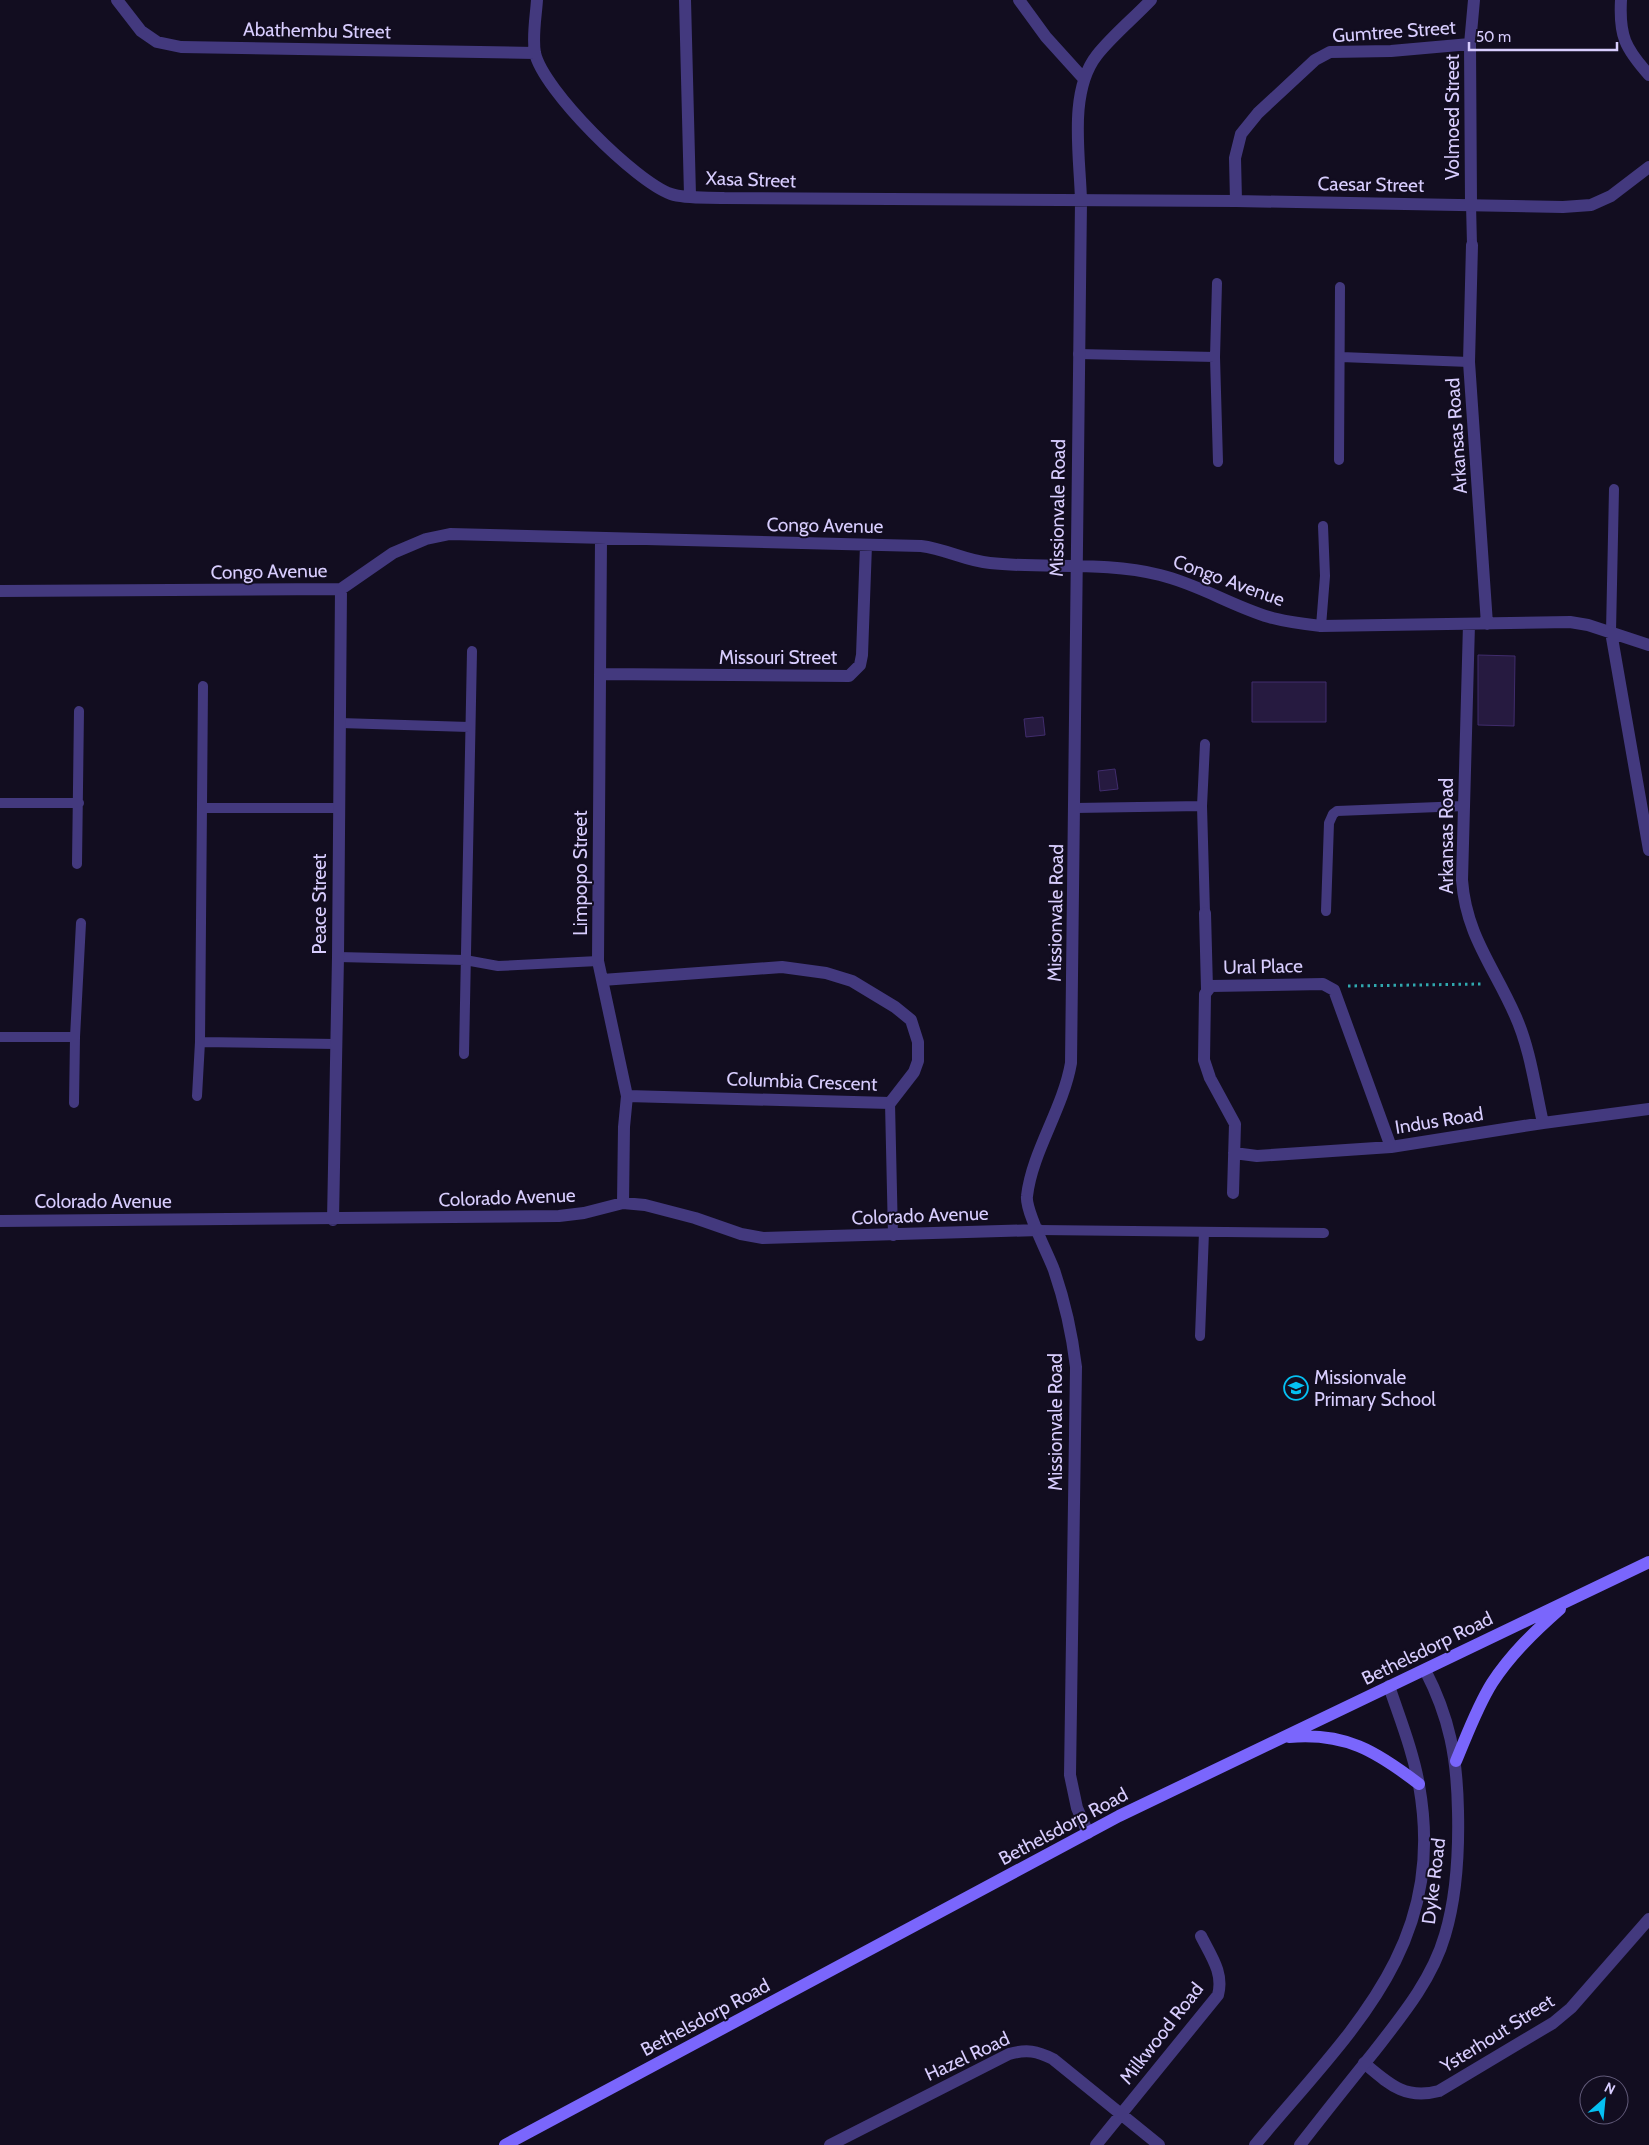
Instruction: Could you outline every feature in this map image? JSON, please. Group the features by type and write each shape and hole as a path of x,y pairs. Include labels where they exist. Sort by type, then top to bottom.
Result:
{"main road":[{"name":"Bethelsdorp Road","path":"505,2145 1088,1833 1279,1738 1649,1562"},
{"path":"1456,1761 1491,1685 1511,1657 1533,1633 1573,1598"},
{"path":"1279,1738 1318,1736 1336,1738 1363,1746 1390,1761 1419,1784"}],"street":[{"name":"Abathembu Street","path":"117,0 141,31 157,42 182,47 535,53"},
{"name":"Xasa Street","path":"537,0 535,53 542,71 561,97 618,158 646,181 672,194 724,198 1081,201"},
{"path":"686,0 690,196"},
{"path":"1019,0 1046,37 1084,80"},
{"name":"Missionvale Road","path":"1088,1833 1077,1808 1070,1776 1076,1366 1068,1316 1054,1271 1039,1230 1029,1212 1026,1198 1031,1178 1068,1084 1071,1063 1075,808 1075,565 1081,201 1078,101 1084,80 1096,56 1151,0"},
{"name":"Volmoed Street","path":"1472,204 1470,44 1474,0"},
{"path":"1621,0 1620,18 1623,37 1630,54 1649,75"},
{"name":"Gumtree Street","path":"1236,201 1235,158 1241,134 1258,113 1315,60 1330,52 1391,51 1470,44"},
{"name":"Caesar Street","path":"1081,201 1236,201 1564,207 1591,205 1611,196 1649,167"},
{"name":"Arkansas Road","path":"1472,245 1469,362 1487,624"},
{"name":"Congo Avenue","path":"0,592 341,589 393,553 426,539 450,534 866,545 936,548 991,564 1075,565 1138,570 1162,575 1269,617 1321,626 1570,622 1611,632 1649,645"},
{"name":"Limpopo Street","path":"601,539 598,961 627,1096 623,1144 623,1203"},
{"name":"Missouri Street","path":"600,674 849,676 860,665 862,655 866,545"},
{"name":"Peace Street","path":"332,1220 338,957 341,589"},
{"name":"Arkansas Road","path":"1469,624 1462,880 1464,905 1474,933 1522,1032 1543,1123"},
{"path":"1611,632 1649,850"},
{"path":"1205,913 1207,989"},
{"name":"Columbia Crescent","path":"602,980 782,967 826,973 852,981 895,1007 911,1020 916,1030 918,1061 914,1072 890,1103 627,1096"},
{"name":"Ural Place","path":"1233,1193 1235,1124 1210,1078 1204,1060 1203,1038 1207,989 1217,984 1323,984 1330,986"},
{"path":"1330,986 1334,990 1391,1147"},
{"name":"Indus Road","path":"1234,1153 1258,1156 1391,1147 1543,1123 1649,1109"},
{"name":"Colorado Avenue","path":"0,1220 332,1220 559,1216 584,1213 623,1203 665,1209 741,1234 763,1238 893,1236 1039,1230"},
{"name":"Dyke Road","path":"1300,2145 1411,2004 1430,1972 1445,1936 1453,1900 1459,1849 1456,1761 1448,1723 1439,1697 1425,1670"},
{"name":"Dyke Road","path":"1254,2145 1358,2022 1398,1960 1411,1929 1420,1892 1424,1857 1424,1824 1419,1784 1390,1686"},
{"name":"Ysterhout Street","path":"1364,2064 1386,2082 1405,2092 1423,2095 1439,2091 1553,2023 1571,2008 1649,1919"},
{"name":"Milkwood Road","path":"1096,2145 1218,1995 1221,1982 1219,1972 1201,1936"},
{"name":"Hazel Road","path":"830,2145 1009,2054 1024,2050 1038,2052 1053,2059 1159,2145"}],"lane":[{"path":"1472,204 1472,245"},
{"path":"1217,283 1215,357 1218,462"},
{"path":"1339,460 1340,287"},
{"path":"1078,354 1215,357"},
{"path":"1340,357 1469,362"},
{"path":"1611,632 1614,489"},
{"path":"1321,626 1325,576 1323,526"},
{"path":"464,1054 468,727 472,650"},
{"path":"197,1096 200,1042 203,686"},
{"path":"77,864 79,711"},
{"path":"340,723 468,727"},
{"path":"1205,744 1202,806 1205,913"},
{"path":"0,802 79,803"},
{"path":"1075,808 1202,806"},
{"path":"1326,911 1328,823 1333,814 1337,811 1464,806"},
{"path":"203,808 338,808"},
{"path":"74,1103 75,1038 81,923"},
{"path":"338,957 466,960 498,966 598,961"},
{"path":"0,1037 75,1038"},
{"path":"200,1042 336,1044"},
{"path":"890,1103 893,1236"},
{"path":"1039,1230 1324,1234"},
{"path":"1200,1336 1204,1232"}],"path":[{"path":"1330,986 1500,984"}],"building":[{"path":"1478,655 1515,656 1514,726 1478,725"},
{"path":"1252,682 1326,682 1326,722 1252,722"},
{"path":"1043,717 1045,735 1026,737 1024,719"},
{"path":"1115,769 1118,789 1100,791 1098,771"}],"place":[{"name":"Missionvale Primary School","path":"1296,1388"}]}
